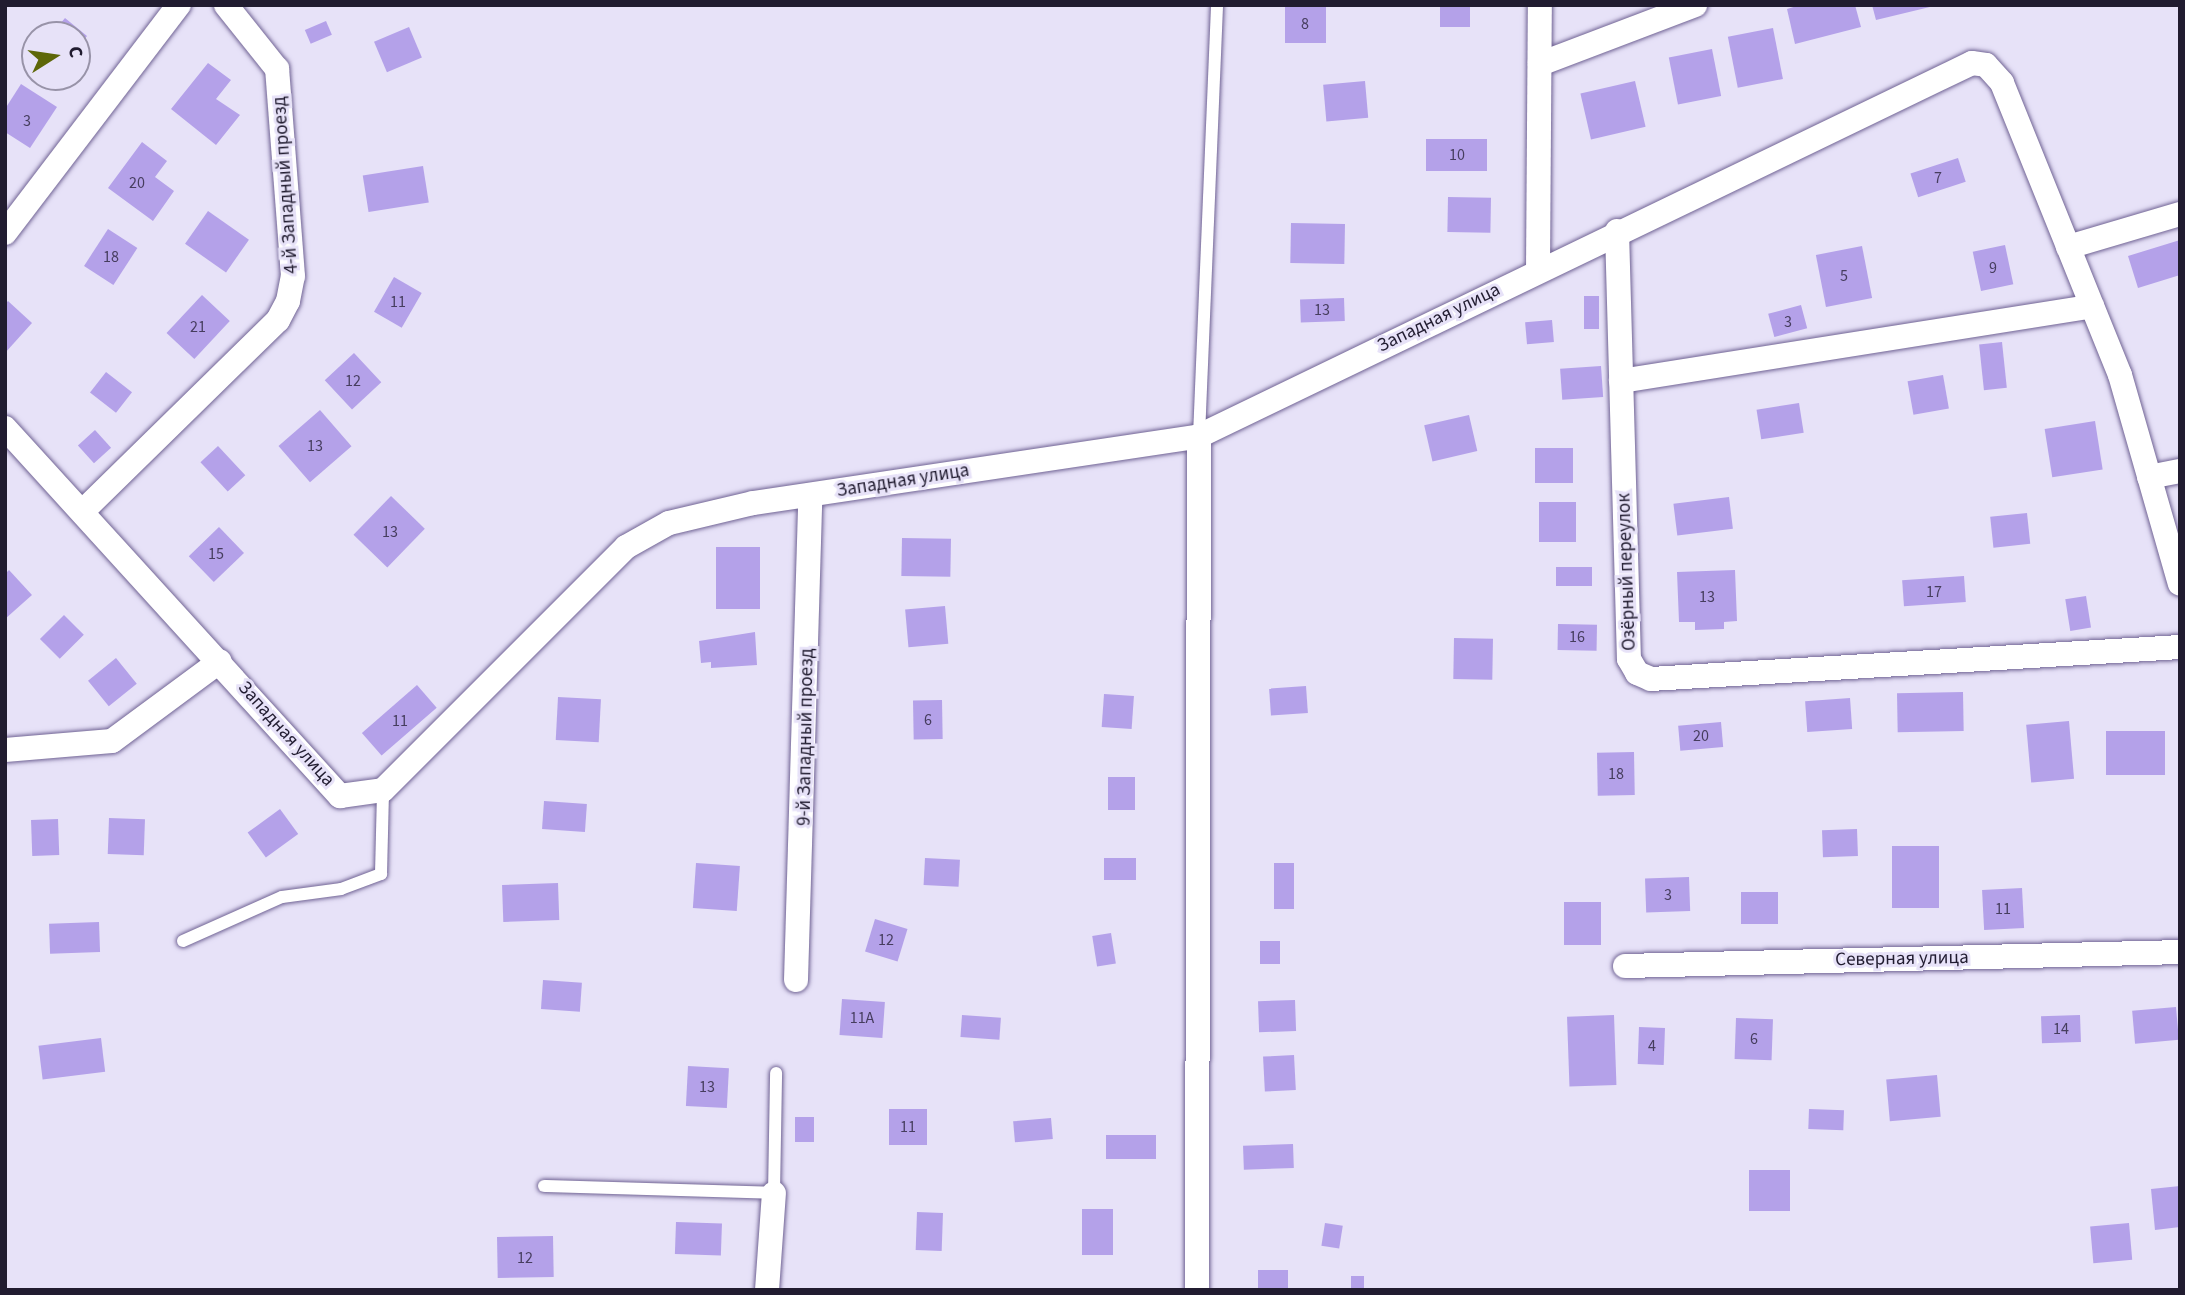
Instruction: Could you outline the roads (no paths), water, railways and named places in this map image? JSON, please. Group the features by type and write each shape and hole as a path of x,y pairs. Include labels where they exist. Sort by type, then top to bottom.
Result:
{"street":[{"path":"5,233 179,5"},
{"name":"4-й Западный проезд","path":"85,509 278,320 288,301 293,276 277,69 226,5"},
{"path":"1538,270 1541,5"},
{"path":"1540,64 1695,5"},
{"name":"Западная улица","path":"5,428 85,509 340,796 383,790 626,547 669,523 810,495 1199,436 1959,66 1986,65 2002,83 2068,247"},
{"path":"2180,214 2068,247 2092,306 2149,477 2180,584"},
{"name":"Озёрный переулок","path":"1617,231 1629,659 1637,673 1651,679 2180,647"},
{"path":"1622,381 2092,306"},
{"path":"1197,1290 1199,436"},
{"path":"2149,477 2180,471"},
{"name":"9-й Западный проезд","path":"796,980 810,495"},
{"path":"5,750 111,741 220,661"},
{"name":"Северная улица","path":"1625,966 2180,952"},
{"path":"767,1290 774,1193"}],"lane":[{"path":"1199,436 1217,5"},
{"path":"183,941 282,897 341,889 381,874 383,790"},
{"path":"544,1186 774,1193 776,1073"}]}
